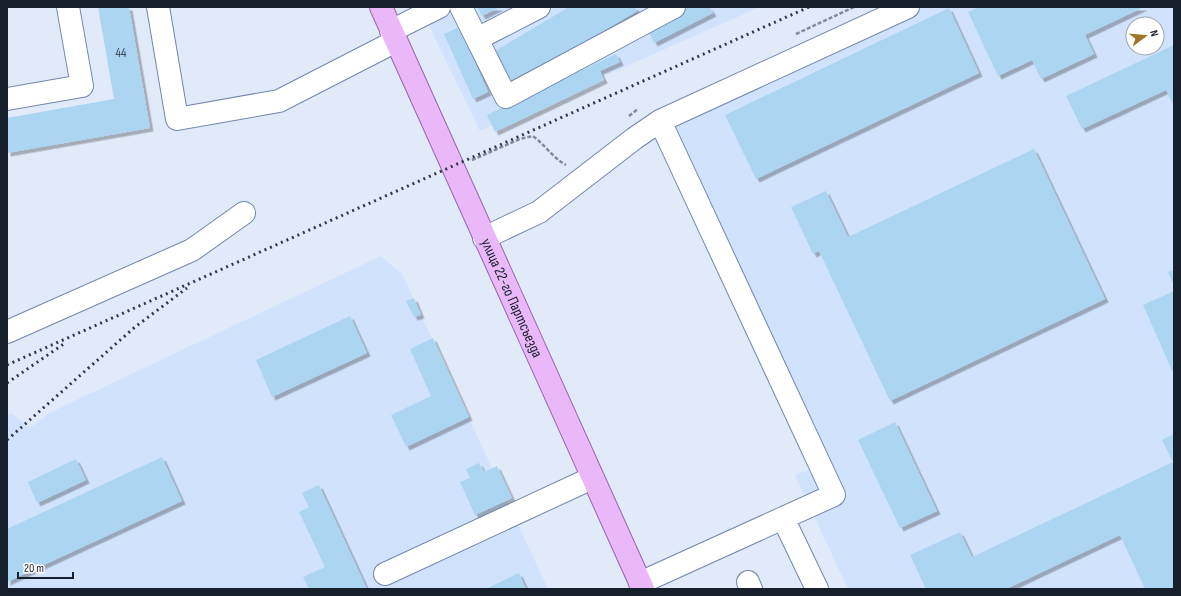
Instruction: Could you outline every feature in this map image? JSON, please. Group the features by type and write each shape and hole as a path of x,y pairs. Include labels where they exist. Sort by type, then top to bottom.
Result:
{"main road":[{"name":"улица 22-го Партсъезда","path":"381,7 641,586"}],"street":[{"path":"7,99 82,86 68,7"},
{"path":"158,7 177,119 279,101 393,36 439,7"},
{"path":"461,7 506,97 647,13 674,7"},
{"path":"477,39 539,7"},
{"path":"484,238 539,212 635,138 660,121 908,7"},
{"path":"641,586 834,495 660,121"},
{"path":"7,332 192,250 244,213"},
{"path":"385,574 592,478"},
{"path":"783,518 817,589"}],"path":[{"path":"465,163 520,139 533,136 544,144 557,160 566,165 572,165"}],"shaded area":[{"path":"420,7 760,7 480,131"},
{"path":"911,7 1174,7 1174,589 848,589 795,475 820,466 660,121"},
{"path":"381,256 402,274 548,589 7,589 7,417 11,413 30,428 49,413"}],"building":[{"path":"98,7 129,7 150,128 7,153 7,118 114,99"},
{"path":"477,7 500,7 482,16"},
{"path":"569,7 635,7 637,11 514,84 495,51"},
{"path":"689,7 709,7 713,13 654,43 647,28"},
{"path":"979,7 1144,7 1085,35 1094,54 1041,79 1032,60 998,76 968,12"},
{"path":"949,8 979,73 756,179 725,115"},
{"path":"459,27 488,92 473,99 444,34"},
{"path":"1174,45 1174,107 1166,90 1082,129 1066,96 1151,56 1165,56 1165,49"},
{"path":"616,54 620,62 600,71 604,80 495,132 487,115"},
{"path":"1034,149 1105,299 890,401 819,251 813,254 791,207 826,191 848,237"},
{"path":"1174,270 1174,286 1168,272"},
{"path":"1174,291 1174,375 1143,305"},
{"path":"414,298 421,315 414,317 406,301"},
{"path":"350,316 367,353 272,397 256,360"},
{"path":"433,338 469,417 406,447 391,415 431,396 410,349"},
{"path":"895,422 937,511 900,528 858,440"},
{"path":"1174,434 1174,589 1145,589 1120,535 1006,589 926,589 910,555 960,532 972,557 1173,462 1162,440"},
{"path":"162,457 182,501 7,582 7,529"},
{"path":"76,459 86,480 37,503 28,482"},
{"path":"479,463 484,472 497,466 512,498 475,515 460,482 470,478 466,469"},
{"path":"319,485 367,589 334,589 333,587 328,589 309,589 303,577 325,567 299,512 309,507 302,493"},
{"path":"519,573 526,589 486,589"}],"railway":[{"path":"7,365 809,7"},
{"path":"7,440 135,327 187,288"},
{"path":"7,383 65,343"}]}
